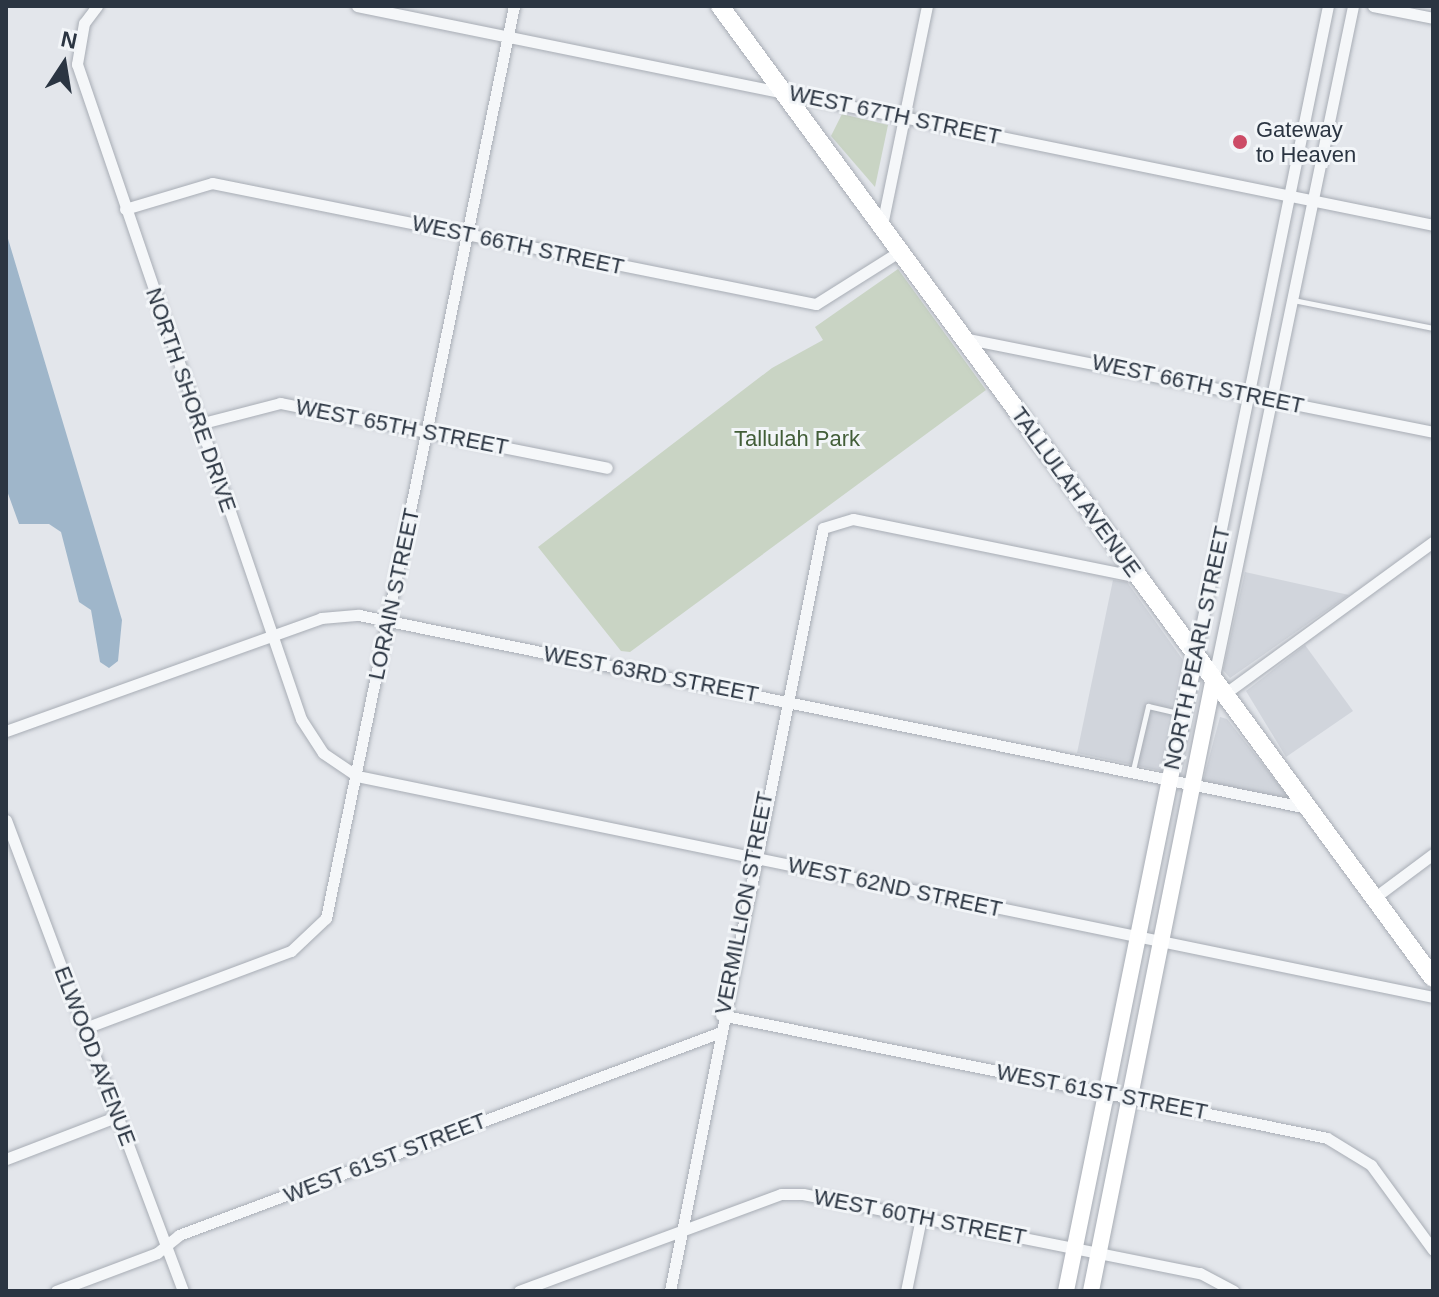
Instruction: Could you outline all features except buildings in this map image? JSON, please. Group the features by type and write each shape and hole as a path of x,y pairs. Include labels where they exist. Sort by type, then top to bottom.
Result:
{"main road":[{"name":"TALLULAH AVENUE","path":"720,6 1433,978"}],"street":[{"name":"NORTH SHORE DRIVE","path":"97,6 84,23 77,64 125,209 271,635 309,736 357,776"},
{"name":"WEST 67TH STREET","path":"357,6 1433,225"},
{"name":"LORAIN STREET","path":"85,1028 291,951 319,931 357,776 514,6"},
{"path":"882,225 927,6"},
{"name":"NORTH PEARL STREET","path":"1066,1291 1328,6"},
{"name":"NORTH PEARL STREET","path":"1091,1291 1193,785 1218,688 1272,400 1353,6"},
{"path":"1373,6 1433,18"},
{"name":"WEST 66TH STREET","path":"125,209 212,183 816,304 900,251"},
{"name":"WEST 66TH STREET","path":"963,338 1433,432"},
{"name":"WEST 65TH STREET","path":"199,424 280,403 607,468"},
{"name":"VERMILLION STREET","path":"670,1291 678,1232 817,538 831,521 853,519 1139,577"},
{"path":"1218,688 1433,542"},
{"name":"WEST 63RD STREET","path":"6,731 271,635 339,615 389,621 1308,808"},
{"name":"WEST 62ND STREET","path":"357,776 1433,997"},
{"name":"ELWOOD AVENUE","path":"6,820 183,1291"},
{"path":"1374,898 1433,854"},
{"name":"WEST 61ST STREET","path":"721,1015 1130,1097 1350,1147 1433,1250"},
{"name":"WEST 61ST STREET","path":"56,1291 167,1245 718,1033"},
{"path":"6,1159 118,1116"},
{"name":"WEST 60TH STREET","path":"519,1291 781,1194 1200,1273 1234,1291"},
{"path":"906,1291 921,1218"}],"lane":[{"path":"1293,300 1433,328"},
{"path":"1133,772 1148,706 1184,714"}],"shaded area":[{"path":"1245,572 1349,595 1230,678 1223,670"},
{"path":"1113,580 1127,582 1183,660 1162,771 1077,753"},
{"path":"1305,645 1353,711 1286,757 1246,691"},
{"path":"1220,717 1227,719 1302,814 1200,792"}],"green space":[{"path":"842,114 888,125 875,187 831,136"},
{"name":"Tallulah Park","path":"898,269 986,390 630,652 621,651 538,547 772,368 823,340 815,327"}],"water":[{"path":"6,232 122,620 118,661 109,668 100,662 91,610 79,602 61,532 49,524 19,524 6,488"}],"place":[{"name":"Gateway to Heaven","path":"1240,142"}]}
